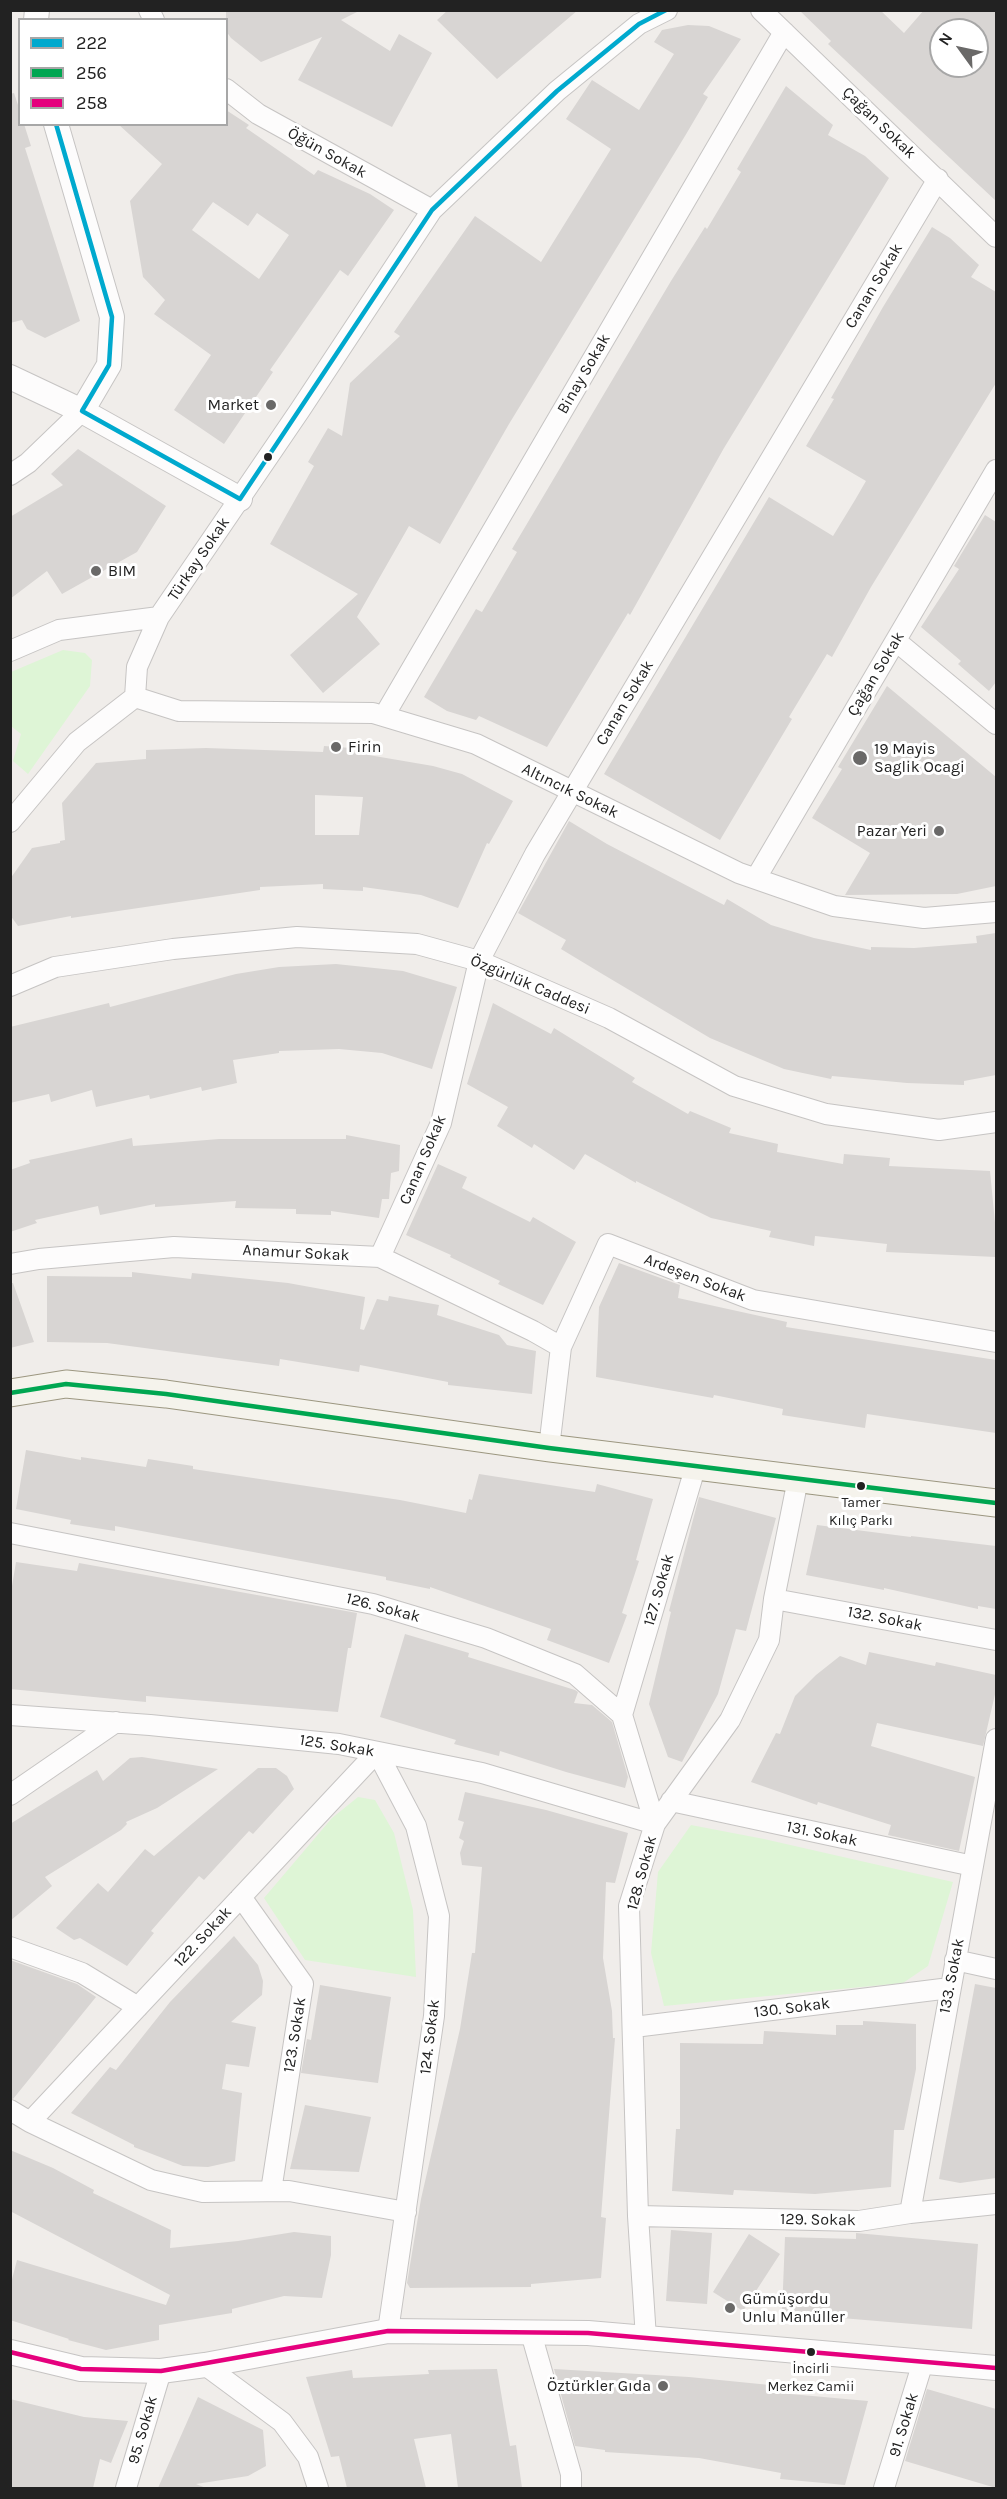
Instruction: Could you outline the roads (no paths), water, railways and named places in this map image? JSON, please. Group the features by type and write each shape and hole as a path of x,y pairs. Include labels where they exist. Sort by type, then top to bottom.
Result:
{"main road":[{"path":"10,1394 66,1384 166,1394 549,1448 996,1503"}],"street":[{"name":"Türkay Sokak","path":"135,697 137,667 159,616 240,499 432,210 557,91 639,24 667,10"},
{"name":"Çağan Sokak","path":"761,10 996,237"},
{"name":"Binay Sokak","path":"384,716 784,32"},
{"name":"Öğün Sokak","path":"228,91 258,114 432,210"},
{"path":"10,475 28,463 82,411 109,365 112,317 58,126"},
{"name":"Canan Sokak","path":"380,1257 441,1123 479,961 535,854 938,179"},
{"path":"10,378 82,411 240,499"},
{"name":"Çağan Sokak","path":"756,878 994,480"},
{"path":"10,651 59,630 159,616"},
{"path":"896,641 996,724"},
{"name":"Altıncık Sokak","path":"135,697 179,711 373,713 476,744 739,873 834,906 924,918 996,912"},
{"path":"10,822 76,742 135,697"},
{"name":"Özgürlük Caddesi","path":"10,986 55,968 173,949 297,937 417,944 479,961 609,1018 734,1086 826,1114 939,1130 996,1122"},
{"name":"Ardeşen Sokak","path":"549,1448 561,1347 608,1244 753,1300 996,1342"},
{"name":"Anamur Sokak","path":"10,1264 39,1259 174,1247 380,1257 533,1331 561,1347"},
{"name":"127. Sokak","path":"622,1715 696,1465"},
{"name":"128. Sokak","path":"646,2338 638,2216 629,1906 655,1824 730,1720 769,1640 774,1599 798,1479"},
{"name":"126. Sokak","path":"10,1533 373,1604 486,1638 575,1674 622,1715"},
{"name":"132. Sokak","path":"774,1599 996,1640"},
{"name":"125. Sokak","path":"10,1715 116,1722 339,1744 482,1773 655,1824"},
{"path":"622,1715 655,1824"},
{"path":"10,1795 116,1722"},
{"name":"133. Sokak","path":"910,2213 996,1739"},
{"name":"122. Sokak","path":"30,2122 377,1752"},
{"name":"124. Sokak","path":"377,1752 416,1826 439,1916 434,2016 388,2331"},
{"name":"131. Sokak","path":"671,1801 972,1866"},
{"name":"123. Sokak","path":"241,1897 303,1984 271,2191"},
{"path":"10,1947 82,1972 138,2007"},
{"path":"955,1960 996,1968"},
{"name":"130. Sokak","path":"634,2027 950,1988"},
{"path":"10,2110 30,2122 151,2180 203,2192 289,2191 406,2212"},
{"name":"129. Sokak","path":"638,2216 859,2221 996,2204"},
{"path":"10,2352 81,2369 161,2372 205,2366 388,2331 588,2333 996,2368"},
{"path":"531,2333 571,2474 571,2488"},
{"name":"91. Sokak","path":"884,2488 923,2362"},
{"path":"205,2366 282,2422 308,2457 318,2488"},
{"name":"95. Sokak","path":"126,2488 161,2372"}],"place":[{"name":"Market","path":"271,405"},
{"name":"BIM","path":"96,571"},
{"name":"Firin","path":"336,747"},
{"name":"19 Mayis Saglik Ocagi","path":"860,758"},
{"name":"Pazar Yeri","path":"939,831"},
{"name":"Tamer Kılıç Parkı","path":"861,1486"},
{"name":"Gümüşordu Unlu Manüller","path":"730,2308"},
{"name":"İncirli Merkez Camii","path":"811,2352"},
{"name":"Öztürkler Gıda","path":"663,2386"}]}
